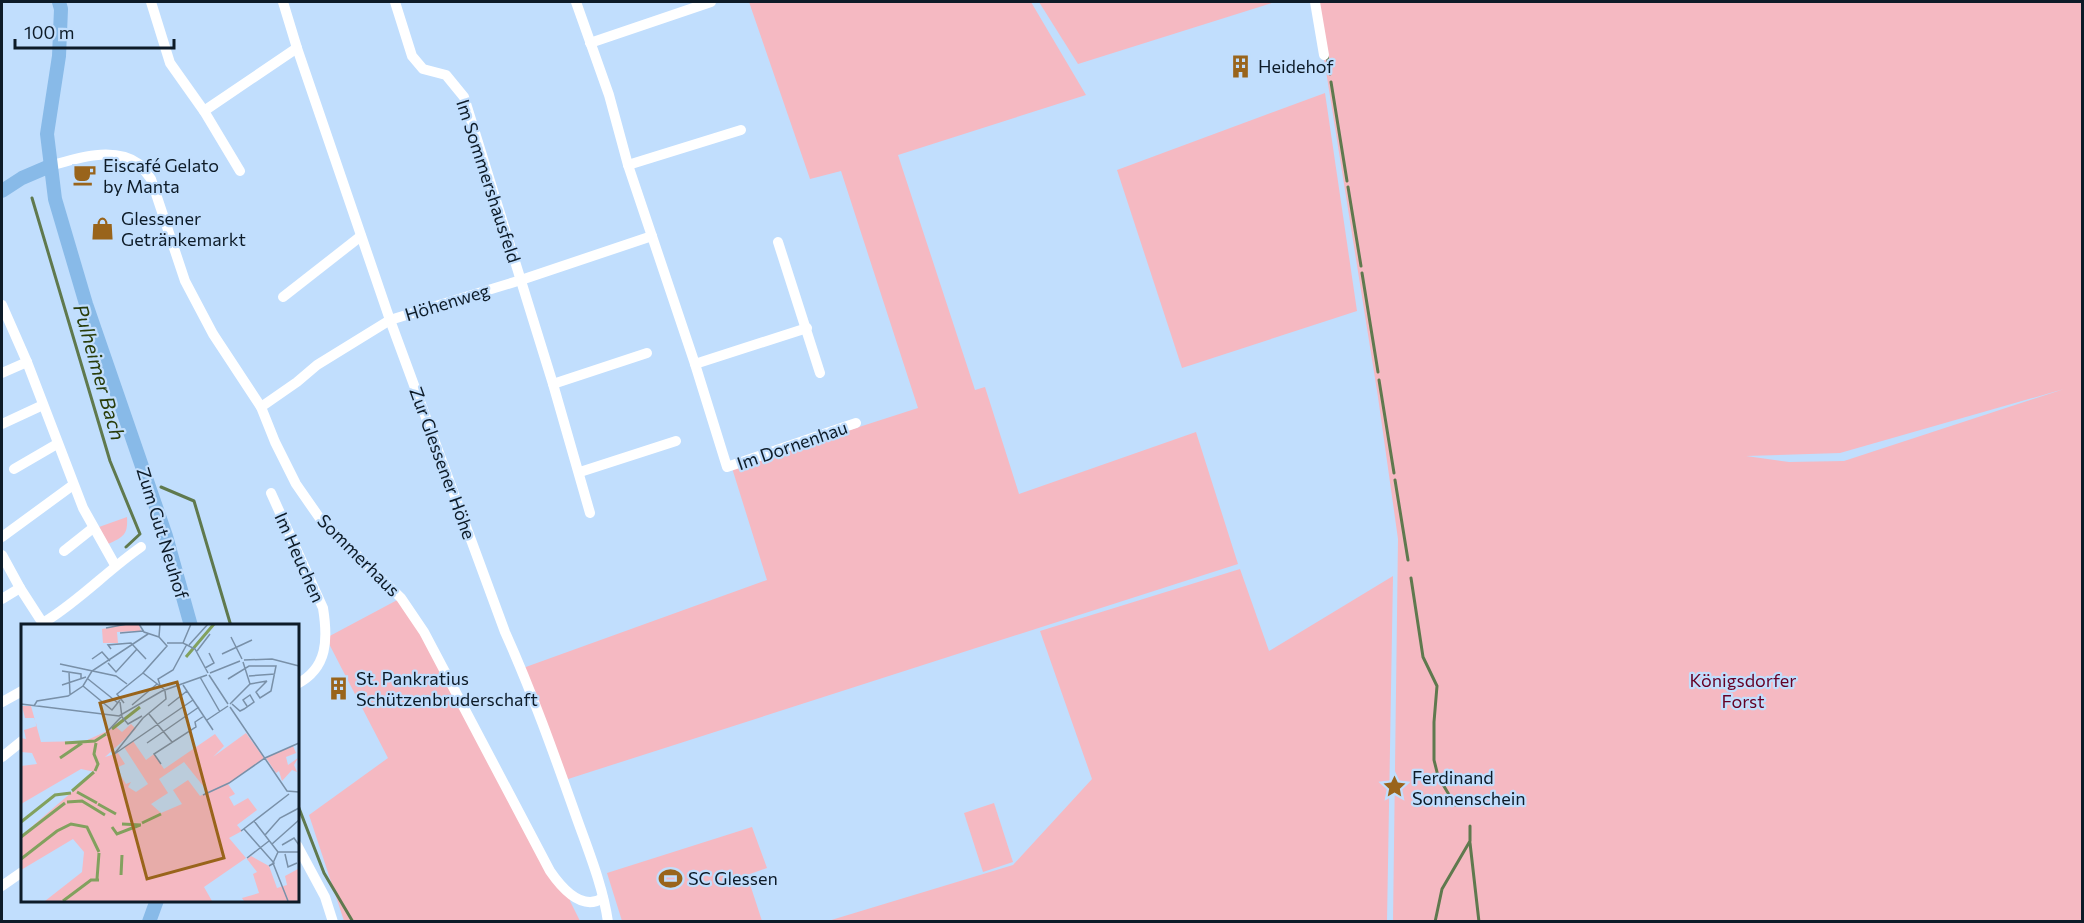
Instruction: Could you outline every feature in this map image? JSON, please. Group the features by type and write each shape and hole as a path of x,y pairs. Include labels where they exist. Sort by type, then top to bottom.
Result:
{"main road":[{"name":"Zum Gut Neuhof","path":"59,2 61,9 59,56 47,134 55,199 67,245 166,536 190,624"},
{"path":"2,191 22,178 50,166"},
{"path":"149,921 156,902"}],"street":[{"path":"151,2 170,63 204,111 240,171"},
{"name":"Zur Glessener Höhe","path":"283,2 390,320 501,622 521,668 564,783 603,898 608,921"},
{"name":"Im Sommershausfeld","path":"395,2 412,56 423,69 446,75 464,97 580,472 590,513"},
{"name":"Im Dornenhau","path":"576,2 609,95 628,165 727,467 856,423"},
{"path":"590,43 711,2"},
{"path":"1315,2 1324,55"},
{"path":"204,111 297,48"},
{"path":"628,165 741,130"},
{"name":"Sommerhaus","path":"50,166 75,158 107,155 128,158 140,165 151,179 185,281 213,334 261,406 275,442 296,484 321,520 401,598 424,632 559,884 571,895 581,900 592,902 603,898"},
{"path":"283,297 361,236"},
{"name":"Höhenweg","path":"261,406 297,382 317,365 390,320 521,280 652,236"},
{"path":"778,242 820,373"},
{"path":"2,305 5,322 27,362 74,485 93,528 115,565"},
{"path":"695,364 807,328"},
{"path":"553,384 647,353"},
{"path":"2,373 27,362"},
{"path":"2,423 44,405"},
{"path":"580,472 676,441"},
{"path":"14,469 57,444"},
{"path":"2,537 74,485"},
{"name":"Im Heuchen","path":"271,493 323,608 326,624 326,646 316,668 298,683"},
{"path":"64,551 93,528"},
{"path":"2,555 20,588 43,620 80,597 115,565 141,547"},
{"path":"2,599 20,588"},
{"path":"2,702 20,692"},
{"path":"2,757 21,742"},
{"path":"298,847 325,897 333,921"},
{"path":"2,886 21,873"}],"green space":[{"path":"749,2 1031,2 1086,95 898,155 975,390 985,387 1019,494 1196,432 1238,564 565,780 523,668 767,580 732,468 918,408 841,171 810,179"},
{"path":"1039,2 1275,2 1078,64"},
{"name":"Königsdorfer Forst","path":"1315,2 2082,2 2082,921 1393,921 1398,539 1378,397","holes":["2064,389 1844,461 1789,462 1746,456 1840,453"]},
{"path":"1325,93 1357,311 1182,368 1117,170"},
{"path":"127,517 124,534 108,544 99,527"},
{"path":"1240,569 1269,651 1393,576 1387,921 828,921 1013,865 1092,779 1040,631"},
{"path":"401,598 550,870 571,895 570,901 580,921 344,921 309,815 388,758 326,638"},
{"path":"994,803 1013,862 983,872 964,813"},
{"name":"SC Glessen","path":"752,827 767,868 747,875 762,921 622,921 607,873"}],"waterway":[{"path":"1327,55 1330,74"},
{"path":"1331,82 1347,181"},
{"path":"1348,187 1361,266"},
{"name":"Pulheimer Bach","path":"32,198 110,461 140,534 126,547"},
{"path":"1362,273 1378,372"},
{"path":"1379,380 1394,473"},
{"path":"1395,480 1408,560"},
{"name":"Pulheimer Bach","path":"161,487 194,501 230,624"},
{"path":"1411,578 1423,657 1437,686 1434,760 1438,776 1455,805"},
{"name":"Pulheimer Bach","path":"298,806 324,873 353,922"},
{"path":"1435,922 1442,889 1470,841 1470,826"},
{"path":"1470,843 1479,922"}],"place":[{"name":"Heidehof","path":"1240,66"},
{"name":"Eiscafé Gelato by Manta","path":"85,175"},
{"name":"Glessener Getränkemarkt","path":"103,228"},
{"name":"St. Pankratius Schützenbruderschaft","path":"338,688"},
{"name":"Ferdinand Sonnenschein","path":"1394,787"},
{"name":"SC Glessen","path":"670,878"}]}
